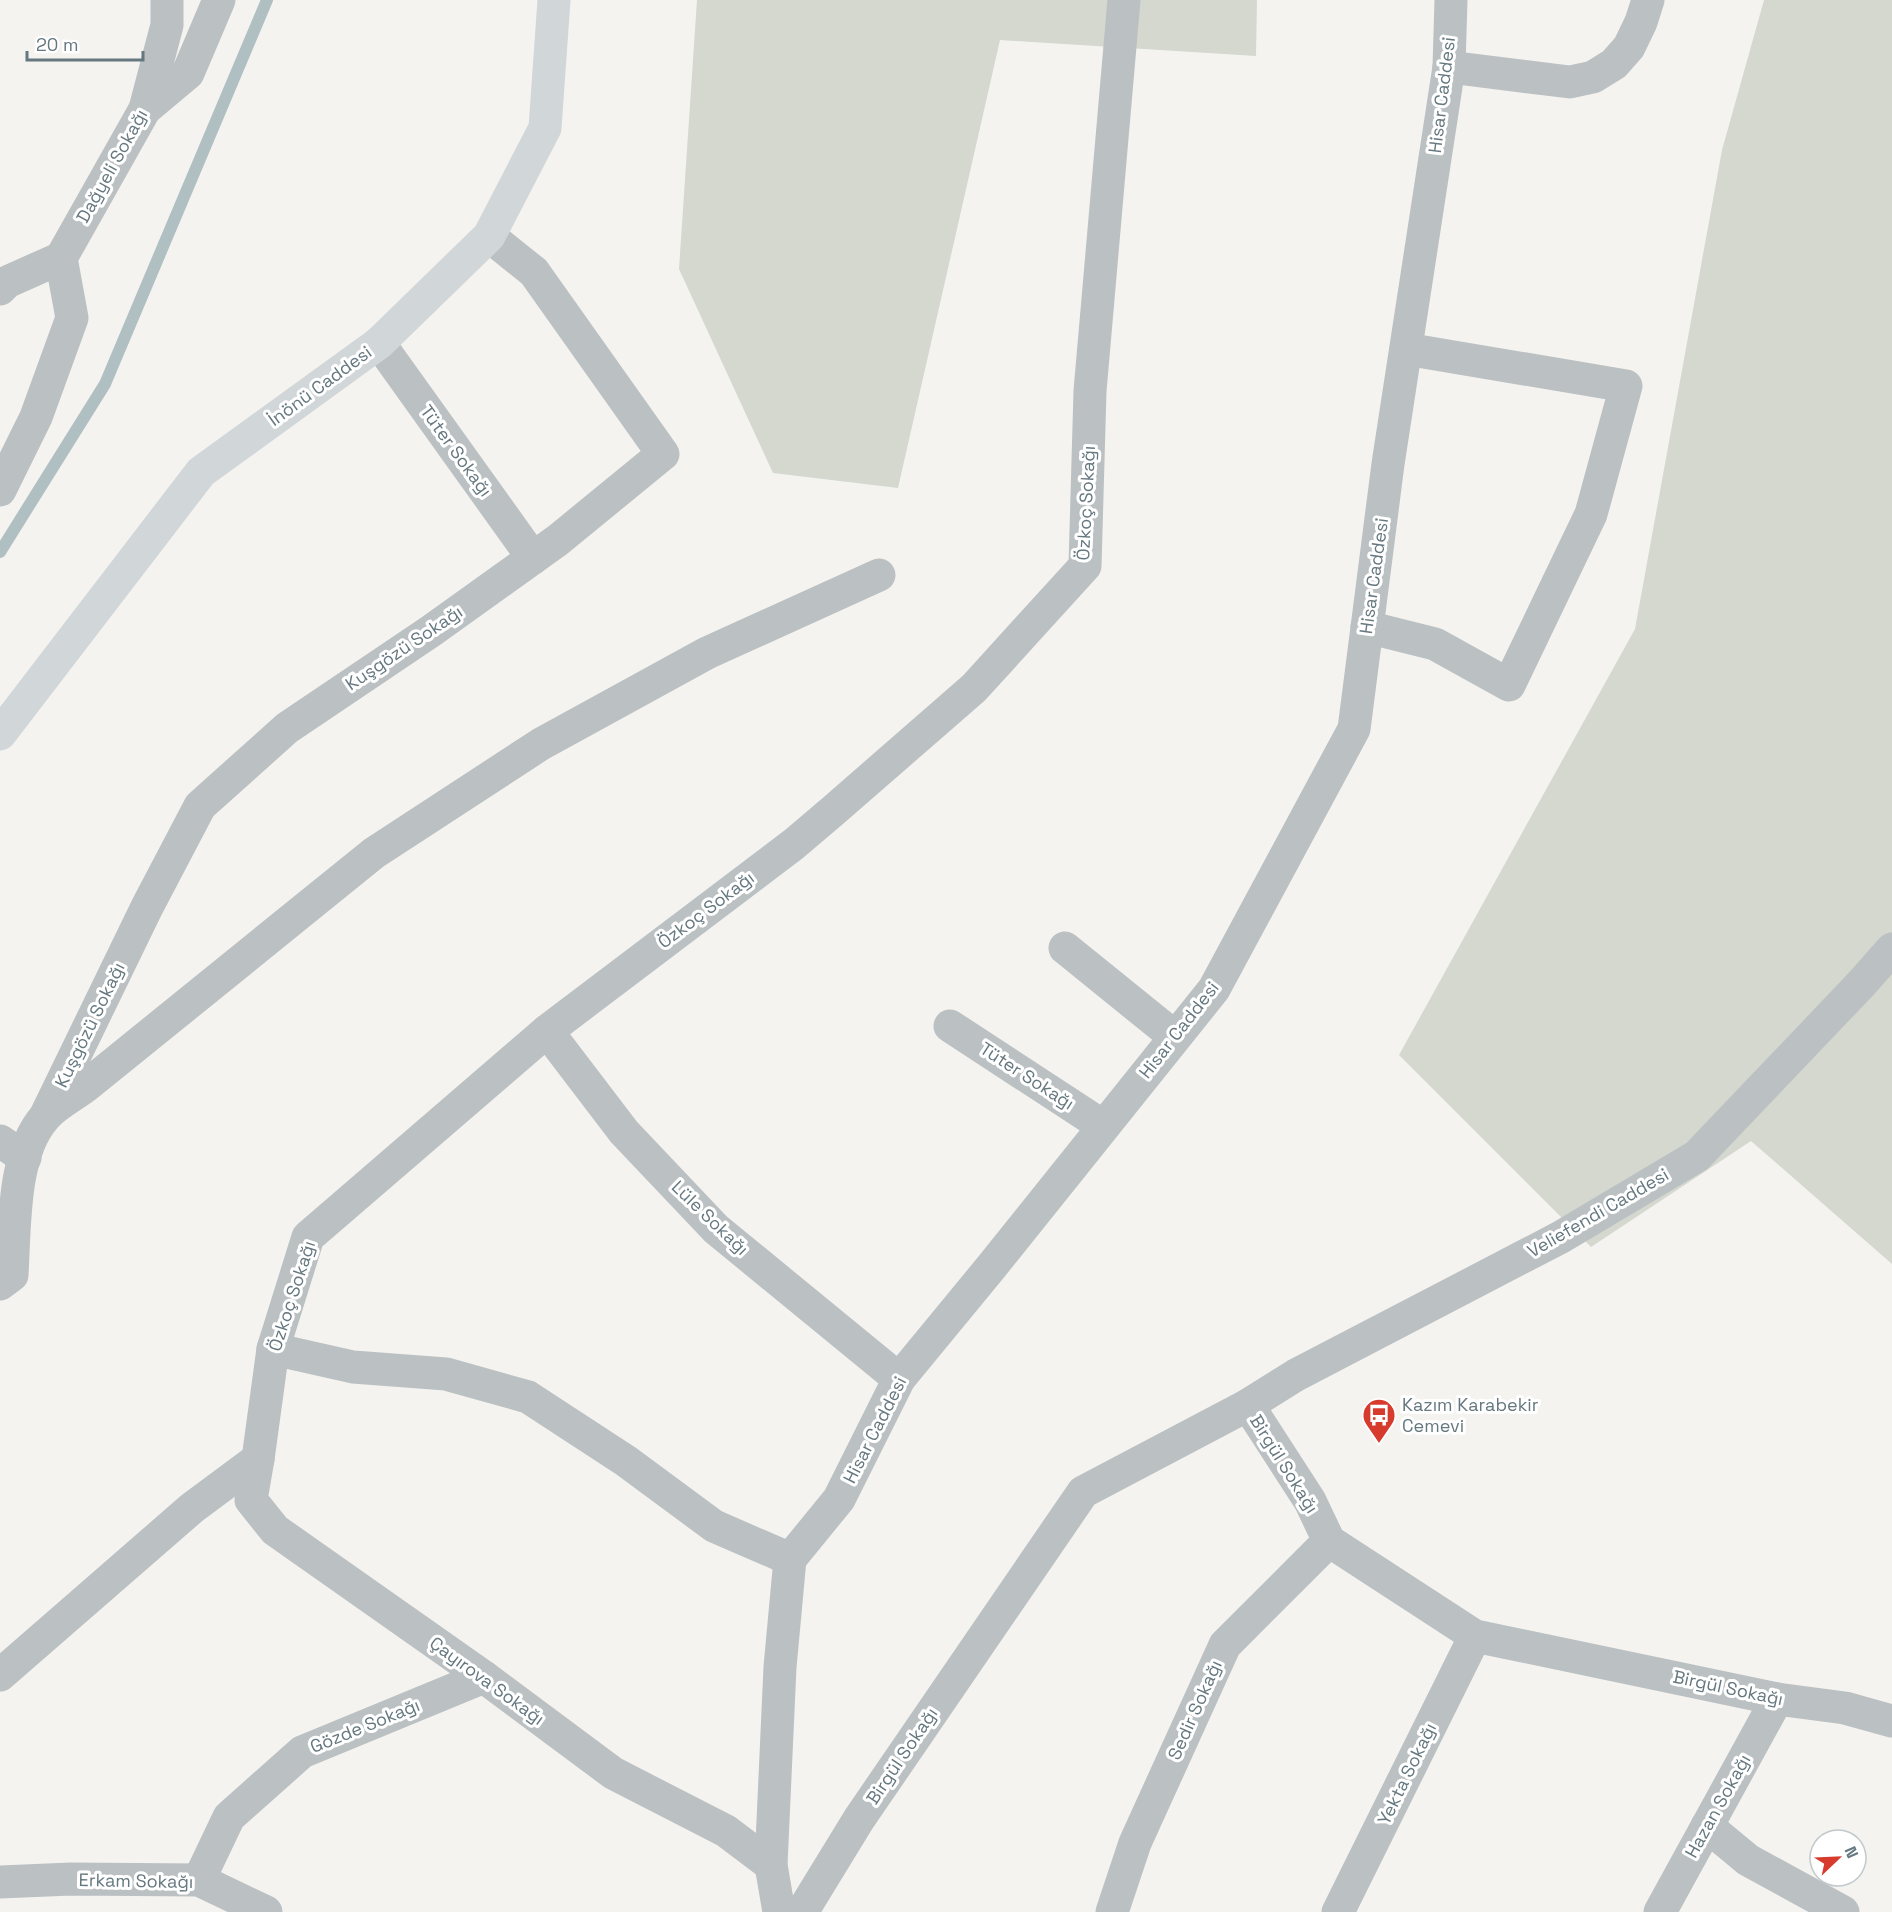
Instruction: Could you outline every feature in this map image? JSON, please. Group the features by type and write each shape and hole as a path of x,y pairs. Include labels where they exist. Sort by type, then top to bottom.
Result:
{"main road":[{"name":"İnönü Caddesi","path":"0,734 201,472 379,344 489,236 545,128 554,0"}],"street":[{"name":"Dağyeli Sokağı","path":"61,258 145,109 167,25 167,0"},
{"path":"145,109 188,73 219,0"},
{"name":"Özkoç Sokağı","path":"258,1459 273,1349 308,1237 547,1031 794,844 834,810 974,687 1085,566 1090,391 1124,0"},
{"name":"Hisar Caddesi","path":"790,1559 840,1499 899,1379 1214,989 1354,729 1406,349 1449,67 1451,0"},
{"path":"1449,67 1570,82 1593,77 1614,64 1629,47 1648,0"},
{"name":"Kuşgözü Sokağı","path":"0,1284 12,1275 17,1187 13,1150 33,1133 46,1115 147,908 200,806 287,728 431,631 558,540 663,454 534,272 489,236"},
{"path":"0,289 8,282 61,258 72,318 36,417 0,490"},
{"name":"Tüter Sokağı","path":"379,344 533,558"},
{"path":"1367,627 1435,644 1509,685 1591,514 1626,386 1406,349"},
{"path":"46,1115 86,1086 374,853 541,744 707,653 879,575"},
{"path":"1065,948 1175,1037"},
{"name":"Veliefendi Caddesi","path":"1248,1405 1296,1375 1560,1237 1697,1156 1892,949"},
{"name":"Tüter Sokağı","path":"950,1026 1103,1126"},
{"name":"Lüle Sokağı","path":"547,1031 624,1132 716,1229 899,1379"},
{"path":"273,1349 353,1367 446,1374 528,1397 626,1461 714,1526 790,1559 780,1667 771,1865 779,1912"},
{"name":"Birgül Sokağı","path":"802,1912 859,1819 1083,1492 1248,1405 1310,1500 1329,1541 1475,1636 1777,1699 1845,1707 1892,1721"},
{"path":"0,1675 192,1508 258,1459"},
{"name":"Çayırova Sokağı","path":"258,1459 251,1500 275,1530 484,1677 613,1773 726,1831 771,1865"},
{"name":"Sedir Sokağı","path":"1112,1912 1135,1843 1225,1645 1329,1541"},
{"name":"Yekta Sokağı","path":"1338,1912 1475,1636"},
{"name":"Gözde Sokağı","path":"199,1880 229,1817 302,1752 484,1677"},
{"name":"Hazan Sokağı","path":"1660,1912 1777,1699"},
{"path":"1845,1707 1892,1745"},
{"path":"1707,1826 1748,1860 1843,1912"},
{"name":"Erkam Sokağı","path":"0,1882 199,1880 266,1912"}],"shaded area":[{"path":"697,0 1257,0 1256,56 1000,40 898,488 773,473 679,269"},
{"path":"1764,0 1892,0 1892,1264 1751,1141 1591,1247 1399,1055 1635,629 1722,150"}],"waterway":[{"path":"0,552 105,384 267,0"}],"place":[{"name":"Kazım Karabekir Cemevi","path":"1379,1444"}]}
